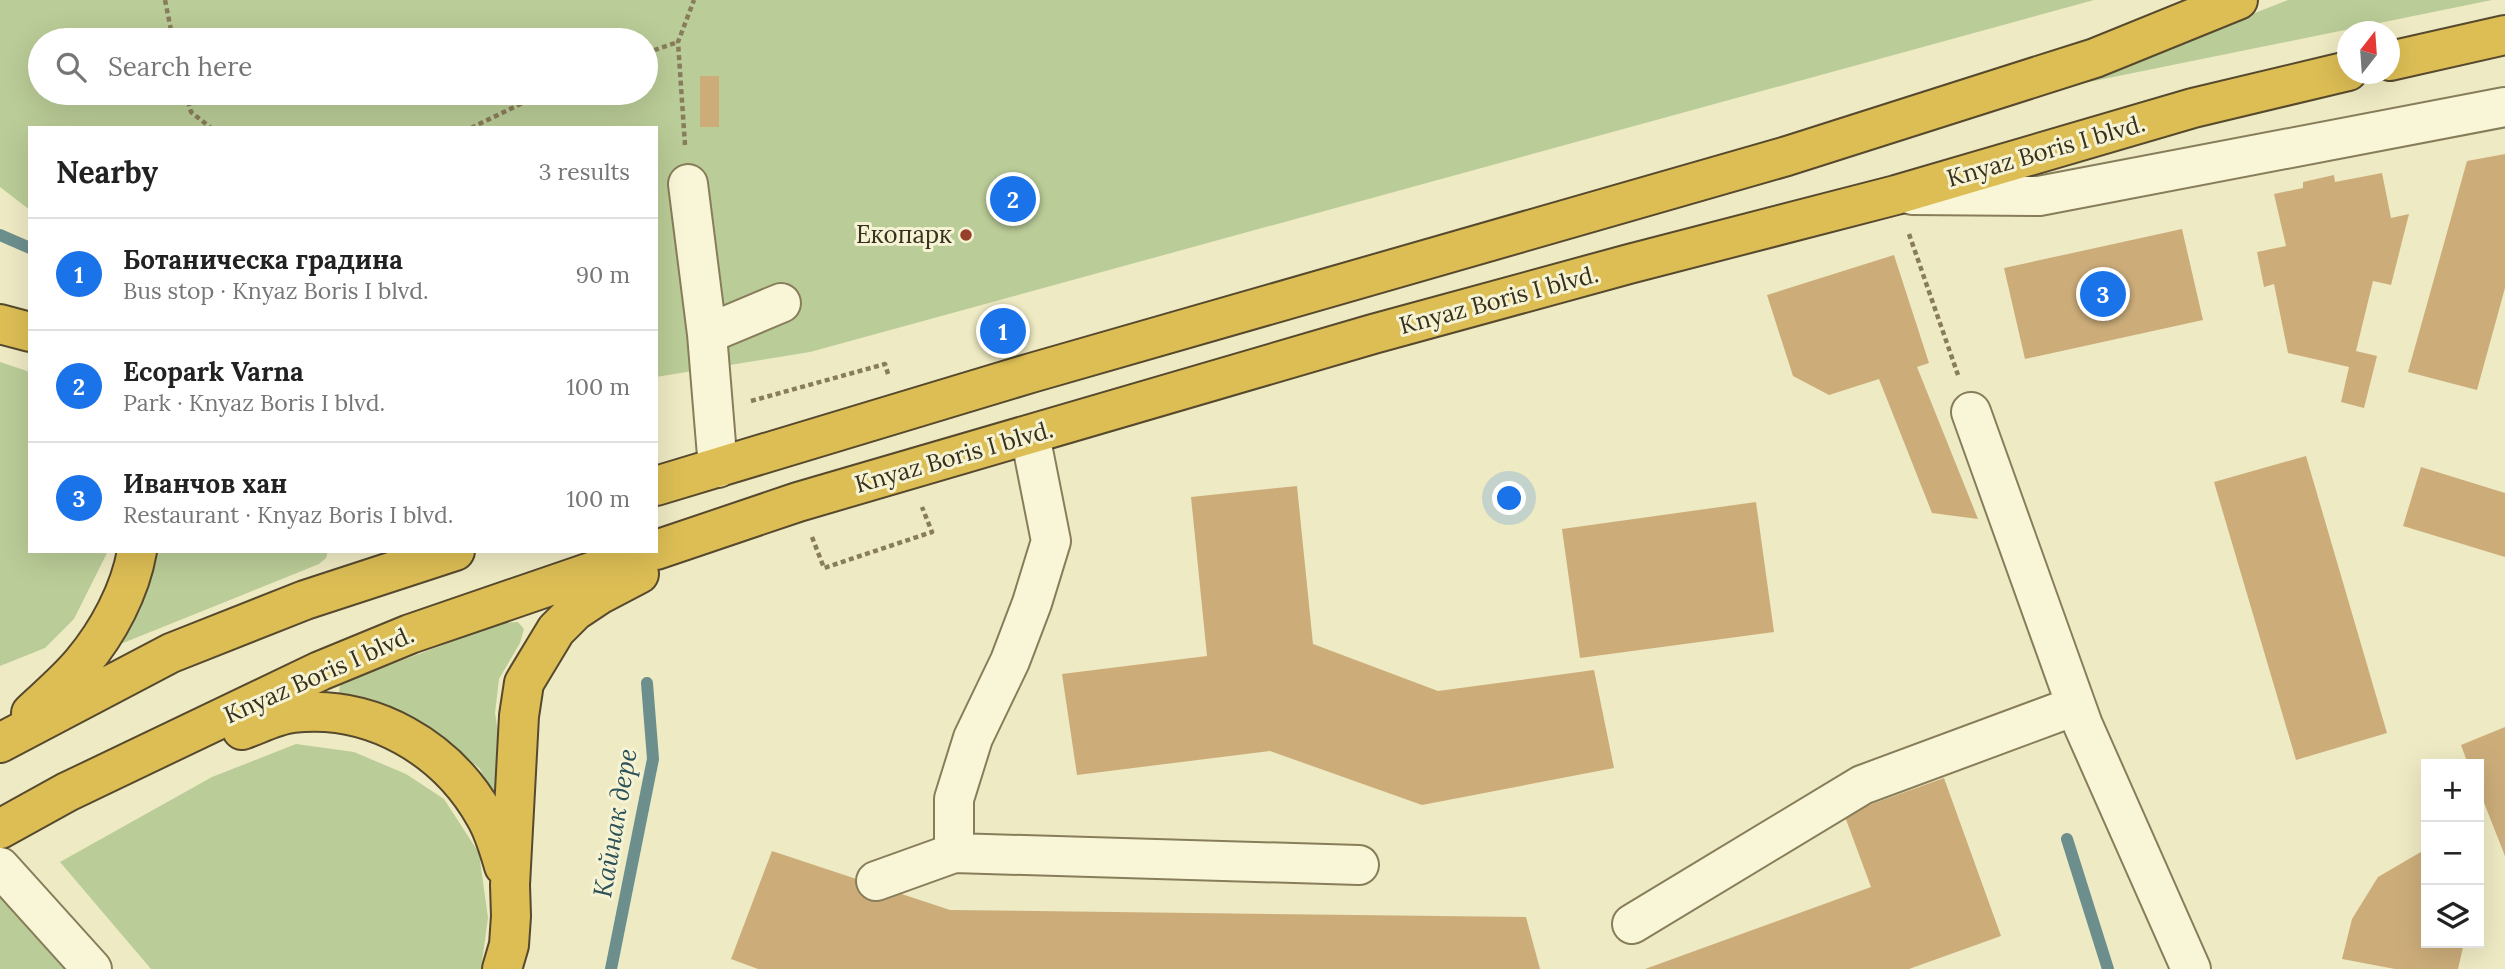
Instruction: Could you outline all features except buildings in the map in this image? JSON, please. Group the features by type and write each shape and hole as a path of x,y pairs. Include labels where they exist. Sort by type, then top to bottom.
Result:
{"highway":[{"path":"681,478 1031,373 1787,156 2095,58 2238,0"},
{"path":"2400,59 2505,35"},
{"name":"Knyaz Boris I blvd.","path":"658,549 747,519 1373,334 1896,195 2193,108 2337,73"},
{"path":"0,324 28,331"},
{"path":"502,969 509,945 512,916 510,885 519,716 524,683 538,657 556,630 575,611 599,595 747,519"},
{"path":"0,743 87,656 115,614 136,553"},
{"path":"0,743 171,653 305,600 449,553"},
{"name":"Knyaz Boris I blvd.","path":"0,829 66,792 320,671 410,634 645,553"},
{"path":"66,792 290,713 317,711 352,715 385,725 407,736 446,764 487,818 510,885"}],"street":[{"path":"1896,195 2039,196 2505,107"},
{"path":"681,478 707,334 688,184"},
{"path":"707,334 780,303"},
{"path":"1971,412 2075,706 2192,969"},
{"path":"954,853 954,799 973,738 1010,661 1032,603 1051,541 1030,435"},
{"path":"1632,924 1862,785 2075,706"},
{"path":"876,881 954,853 1359,866"},
{"path":"0,867 92,969"}],"path":[{"path":"164,0 170,28"},
{"path":"688,184 678,43 694,0"},
{"path":"658,49 678,43"},
{"path":"189,105 191,112 208,126"},
{"path":"475,126 518,105"},
{"path":"1896,195 1971,412"},
{"path":"749,402 884,364"},
{"path":"824,568 932,532"}],"green space":[{"path":"0,0 2094,0 810,352 658,377 658,126 28,126 28,208 0,187"},
{"path":"2288,0 2492,0 2389,21 2337,21 2337,32 2069,86"},
{"path":"0,362 28,371 28,553 107,553 74,619 45,648 0,666"},
{"path":"149,553 327,553 319,564 123,643 116,640"},
{"path":"518,622 524,629 520,643 499,679 495,713 502,759 496,793 489,788 480,769 447,740 409,718 339,693 340,684 350,680 501,623"},
{"path":"296,744 354,752 406,774 444,799 479,853 488,918 481,969 151,969 60,862 212,777"},
{"path":"0,890 72,969 0,969"}],"waterway":[{"name":"Кайнак дере","path":"0,235 28,247"},
{"name":"Кайнак дере","path":"611,969 653,759 647,683"},
{"path":"2067,839 2108,969"}],"place":[{"name":"Ecopark Varna","path":"1013,199"},
{"name":"Екопарк","path":"966,235"},
{"name":"Иванчов хан","path":"2103,294"},
{"name":"Ботаническа градина","path":"1003,331"}]}
